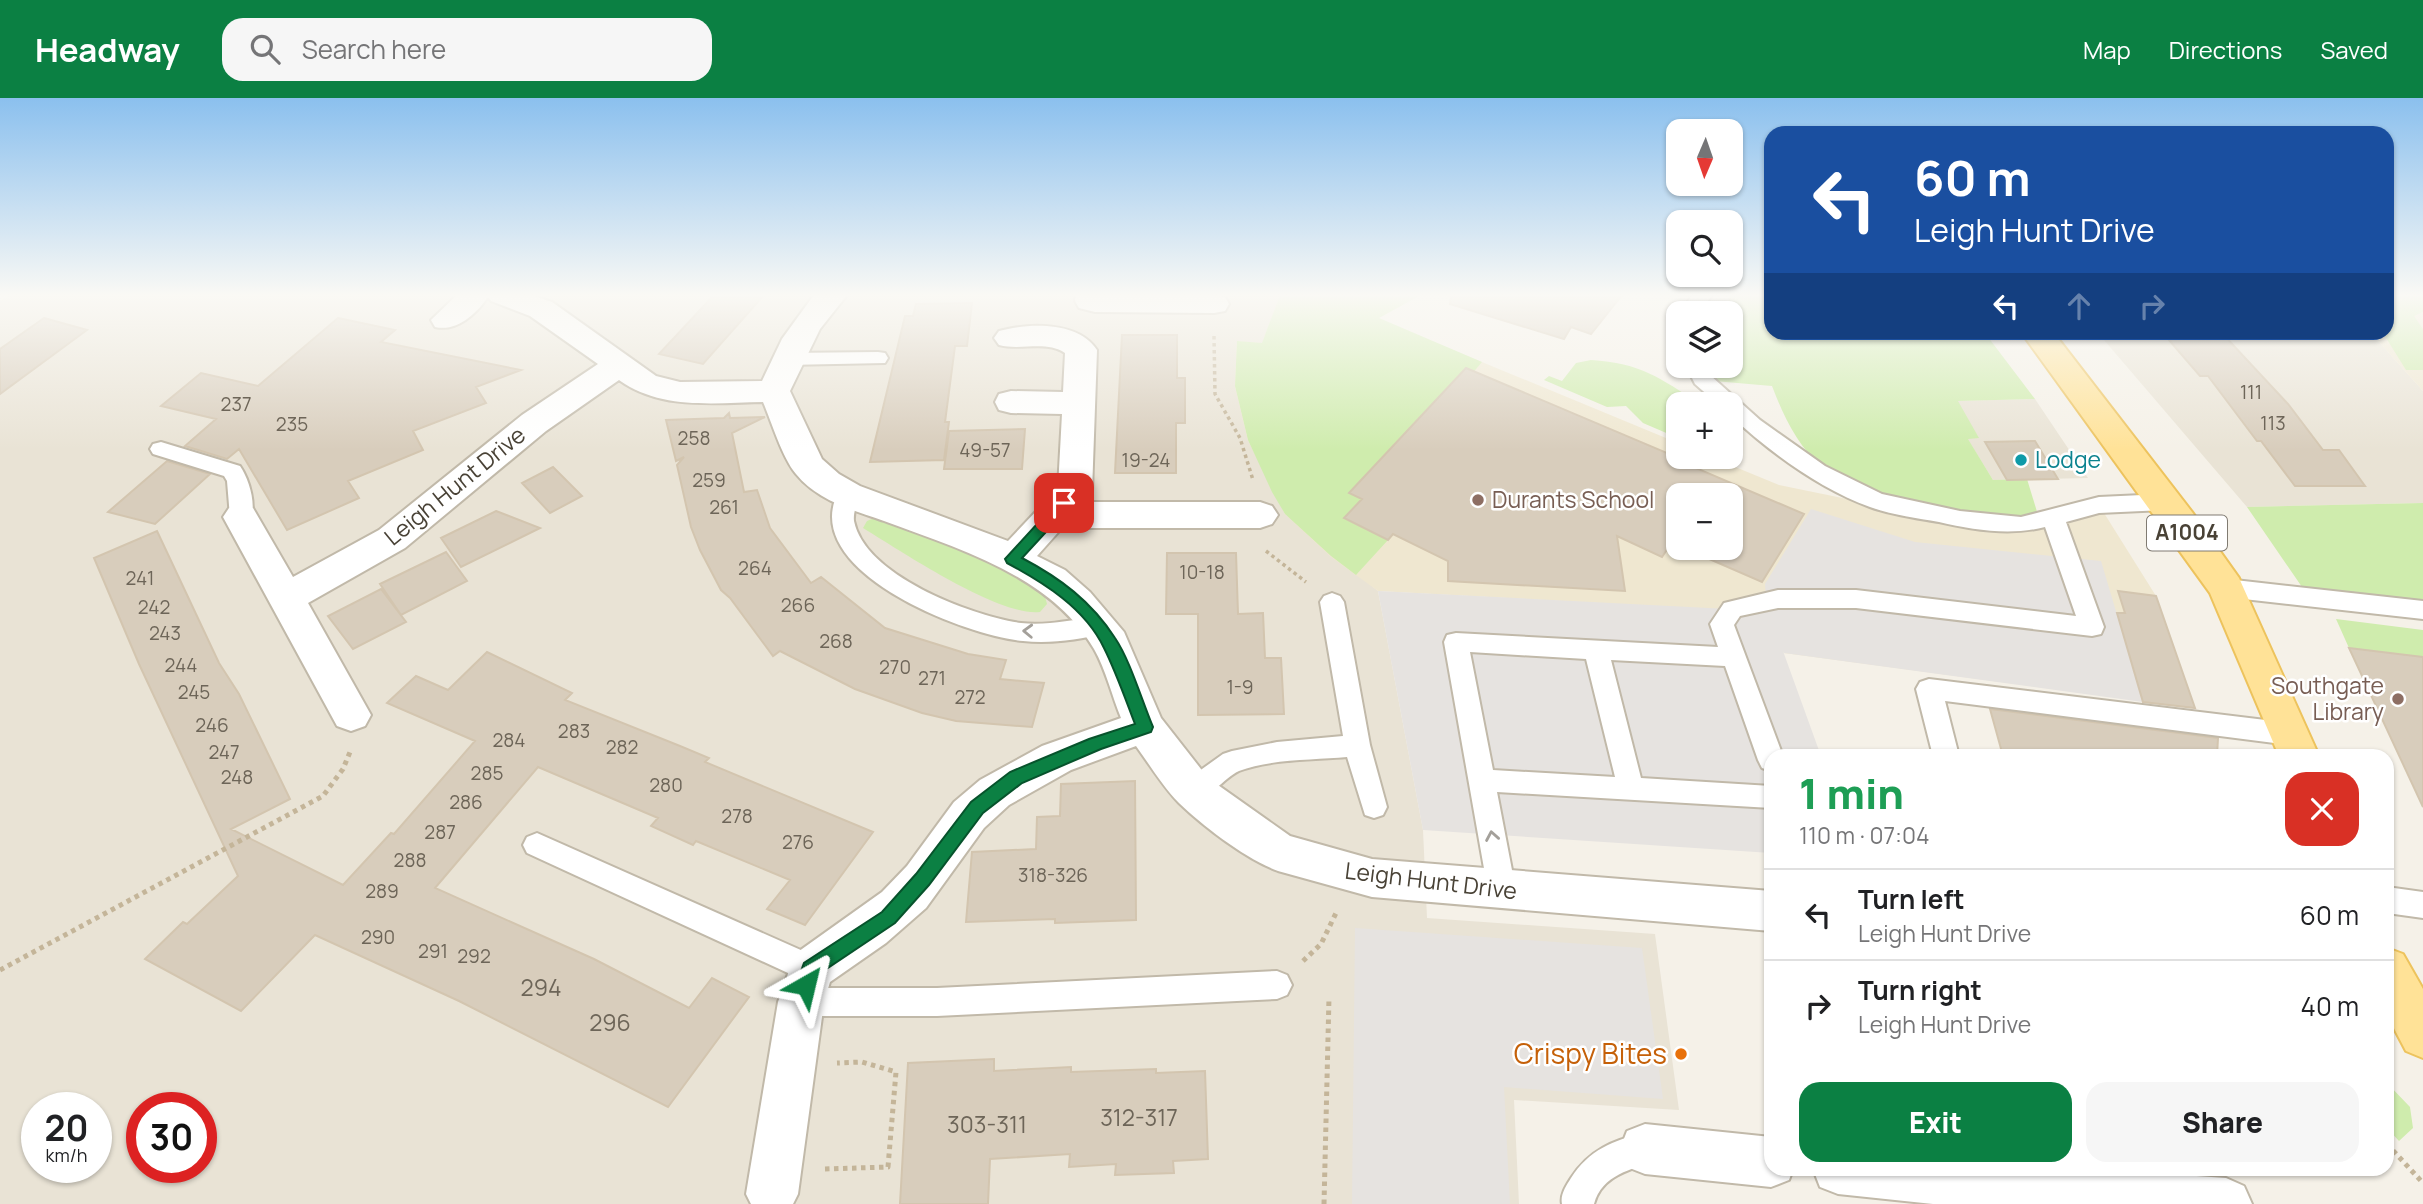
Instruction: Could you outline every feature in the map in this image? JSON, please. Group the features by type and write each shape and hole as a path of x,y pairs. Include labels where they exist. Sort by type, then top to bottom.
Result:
{"main road":[{"name":"A1004","path":"2047,347 2226,588 2295,745"},
{"path":"2394,988 2423,1035"}],"street":[{"path":"597,347 645,383 679,393 780,375 792,347"},
{"path":"1012,559 1075,492 1081,350 1078,347"},
{"name":"Leigh Hunt Drive","path":"287,598 392,539 534,423 619,365"},
{"name":"Leigh Hunt Drive","path":"780,375 808,466 848,495 982,543 1052,580 1077,602 1110,642 1145,727 1193,790 1278,852 1371,878 1502,891 1764,910"},
{"path":"1011,402 1078,403"},
{"path":"1053,515 1260,515"},
{"path":"241,517 351,715"},
{"path":"773,1183 806,985 888,918 923,880 977,807 1016,778 1095,744 1145,727"},
{"path":"1645,1149 1764,1161"},
{"path":"1901,1176 2118,1200 2226,1204"}],"lane":[{"path":"780,375 878,359"},
{"path":"1702,378 1716,392"},
{"path":"1743,416 1817,471 1876,501 1972,521 2021,525 2099,505 2164,502"},
{"path":"161,449 232,471 238,480 241,517"},
{"path":"848,495 843,520 850,540 867,562 889,580 923,600 945,611 1022,632 1096,626"},
{"path":"1767,749 1722,624 1732,609 1777,599 1856,599 2092,627 2053,518"},
{"path":"2226,588 2423,610"},
{"path":"1332,602 1357,746 1374,807"},
{"path":"1502,891 1456,642 1734,657"},
{"path":"1596,649 1631,789"},
{"path":"1944,749 1929,689 2295,745"},
{"path":"1193,790 1232,762 1277,753 1357,746"},
{"path":"1482,780 1764,797"},
{"path":"537,845 806,985 937,1002 1277,985"},
{"path":"2394,901 2423,905"},
{"path":"1578,1204 1577,1199 1592,1173 1618,1154 1645,1149"}],"path":[{"path":"1214,347 1215,394 1240,438 1254,484 1266,551 1332,602"},
{"path":"0,970 323,796 343,769 358,734 351,715"},
{"path":"1277,985 1321,944 1354,874"},
{"path":"1324,1204 1329,997"},
{"path":"773,1183 888,1167 896,1072 862,1062 791,1065"},
{"path":"2394,1152 2423,1183"}],"shaded area":[{"path":"0,347 1237,347 1235,386 1248,440 1285,514 1378,591 1423,830 1427,918 1655,934 1679,1110 1514,1100 1519,1204 0,1204"},
{"name":"Durants School","path":"1237,347 1445,347 1666,438 1666,469 1740,469 1779,485 1998,530 2099,505 2156,596 2195,708 1784,653 1767,612 1378,591 1331,557 1285,514 1248,440 1235,386"},
{"path":"2110,347 2383,347 2423,391 2423,503 2247,507"},
{"path":"2383,347 2423,347 2423,391"},
{"path":"2035,399 2088,478 1993,480 1967,438 1978,437 1957,401"},
{"path":"1811,509 1915,542 2101,561 2143,702 1783,651 1818,749 1764,749 1764,853 1423,830 1378,591 1767,611 1765,584"},
{"path":"1355,928 1642,948 1663,1099 1504,1087 1510,1204 1352,1204"}],"green space":[{"path":"1237,347 1446,347 1482,362 1471,375 1462,372 1350,492 1362,499 1345,519 1388,540 1356,575 1285,514 1248,440 1235,386"},
{"path":"1743,347 1995,347 2035,399 1958,401 1979,438 1968,439 1993,480 2027,479 2038,515 1986,518 1956,515 1897,502 1869,492 1844,480 1814,459 1786,419 1772,386 1714,381 1715,378 1743,378"},
{"path":"2391,347 2423,347 2423,370 2406,370"},
{"path":"1591,360 1624,364 1649,373 1681,392 1666,392 1666,433 1643,423 1626,406 1607,407 1544,380 1549,376 1562,381 1576,363"},
{"path":"2423,503 2423,600 2302,587 2247,507"},
{"path":"874,518 883,519 1004,569 1044,593 1047,604 1040,612 1022,611 976,594 863,528 867,521"},
{"path":"2336,619 2423,630 2423,657 2349,648"},
{"path":"2394,1090 2410,1107 2413,1128 2399,1141 2394,1136"}],"building":[{"path":"3,347 64,347 0,394 0,349"},
{"path":"304,347 404,347 521,370 476,387 486,403 413,431 423,450 348,481 359,498 287,530 239,449 227,459 185,446 216,419 161,406 201,373 258,386"},
{"path":"666,347 718,347 703,364 659,354"},
{"path":"898,347 955,347 945,422 949,422 944,460 870,462"},
{"path":"1121,347 1177,347 1177,378 1185,378 1185,423 1176,423 1176,473 1115,473"},
{"path":"2175,347 2235,347 2288,404 2323,450 2339,450 2365,486 2295,486 2208,376 2200,376"},
{"name":"Durants School","path":"1466,368 1666,453 1666,469 1698,469 1731,483 1666,483 1666,551 1662,557 1617,536 1625,591 1448,581 1448,561 1393,534 1388,540 1344,518 1362,499 1349,493"},
{"path":"729,413 730,418 765,417 732,433 744,492 757,490 770,528 811,583 821,577 885,628 968,654 1006,660 1000,679 1044,683 1032,727 956,721 922,713 855,689 780,651 773,656 730,598 721,590 700,550 691,527 677,465 684,457 676,461 666,420 724,418"},
{"path":"1025,429 1022,469 944,469 949,431"},
{"name":"Lodge","path":"2035,441 2058,479 2007,480 1985,442"},
{"path":"167,461 210,474 155,524 108,512"},
{"path":"553,467 582,496 550,513 522,483"},
{"name":"Durants School","path":"1743,488 1804,514 1762,582 1712,560 1743,560"},
{"path":"496,511 540,528 461,567 441,538"},
{"path":"157,531 219,663 239,694 290,799 231,829 343,885 391,833 394,834 475,741 387,703 416,676 448,690 487,652 572,693 565,700 709,758 705,762 873,832 805,925 767,909 790,880 696,841 693,845 651,826 658,818 538,767 435,888 594,959 689,1008 712,978 749,997 668,1107 459,1001 315,935 241,1011 145,959 183,922 187,924 238,876 139,664 94,558"},
{"path":"446,552 467,581 401,615 380,584"},
{"path":"1167,553 1236,553 1238,614 1263,613 1265,658 1281,658 1284,714 1198,715 1198,614 1166,614"},
{"path":"381,589 406,622 353,649 328,616"},
{"path":"2118,591 2156,596 2195,708 2143,702 2117,613 2125,613"},
{"name":"Southgate Library","path":"2349,648 2423,657 2423,807"},
{"path":"1990,709 2218,738 2217,749 2001,749"},
{"path":"1135,781 1136,920 966,922 972,852 1036,849 1037,817 1060,816 1061,784"},
{"path":"994,1059 994,1071 1071,1067 1071,1072 1156,1069 1156,1073 1205,1071 1208,1159 1173,1161 1174,1173 1115,1175 1116,1164 1069,1167 1070,1154 990,1159 988,1204 900,1204 908,1063"}],"place":[{"name":"Lodge","path":"2021,460"},
{"name":"Durants School","path":"1478,500"},
{"name":"Southgate Library","path":"2398,699"},
{"name":"Crispy Bites","path":"1681,1054"}],"route":[{"path":"806,985 811,969 888,918 923,880 977,807 1016,778 1095,744 1145,727 1110,642 1077,602 1052,580 1012,559 1064,503"}]}
